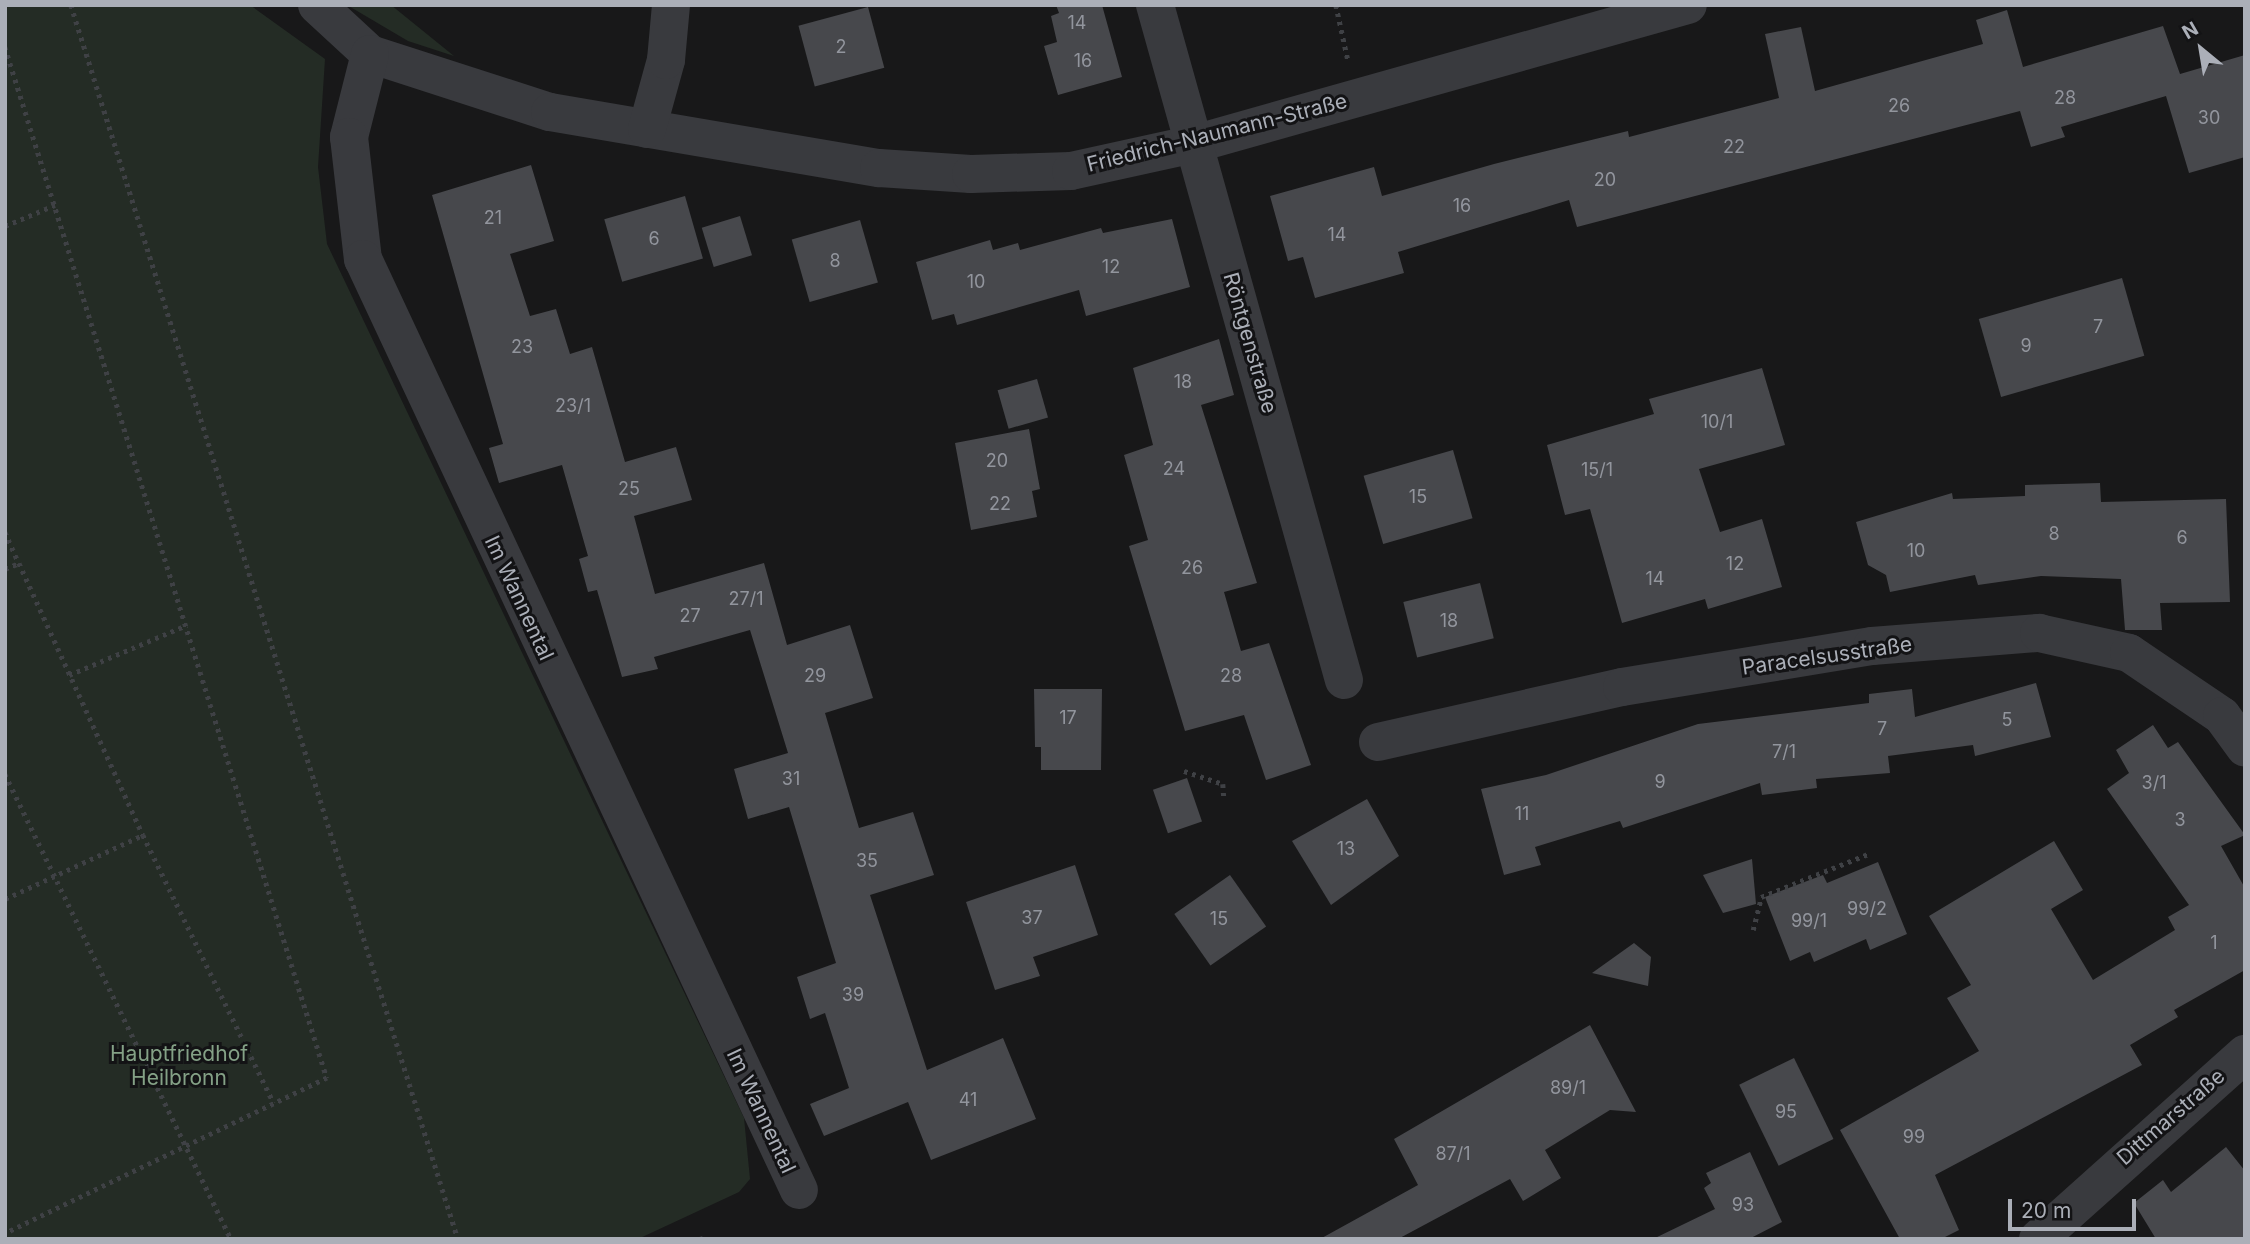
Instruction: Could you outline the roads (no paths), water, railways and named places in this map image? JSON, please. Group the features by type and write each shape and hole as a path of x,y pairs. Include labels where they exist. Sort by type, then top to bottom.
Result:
{"street":[{"path":"317,5 370,54"},
{"path":"646,129 666,60 671,5"},
{"name":"Röntgenstraße","path":"1155,5 1344,680"},
{"name":"Friedrich-Naumann-Straße","path":"370,54 550,112 879,168 971,174 1071,171 1194,144 1688,5"},
{"name":"Im Wannental","path":"370,54 349,137 363,258 799,1190"},
{"name":"Paracelsusstraße","path":"1378,742 1622,687 1872,646 2039,633 2129,653 2222,716 2245,748"},
{"name":"Dittmarstraße","path":"2038,1239 2245,1054"}],"park label":[{"name":"Hauptfriedhof Heilbronn","path":"179,1066"}]}
